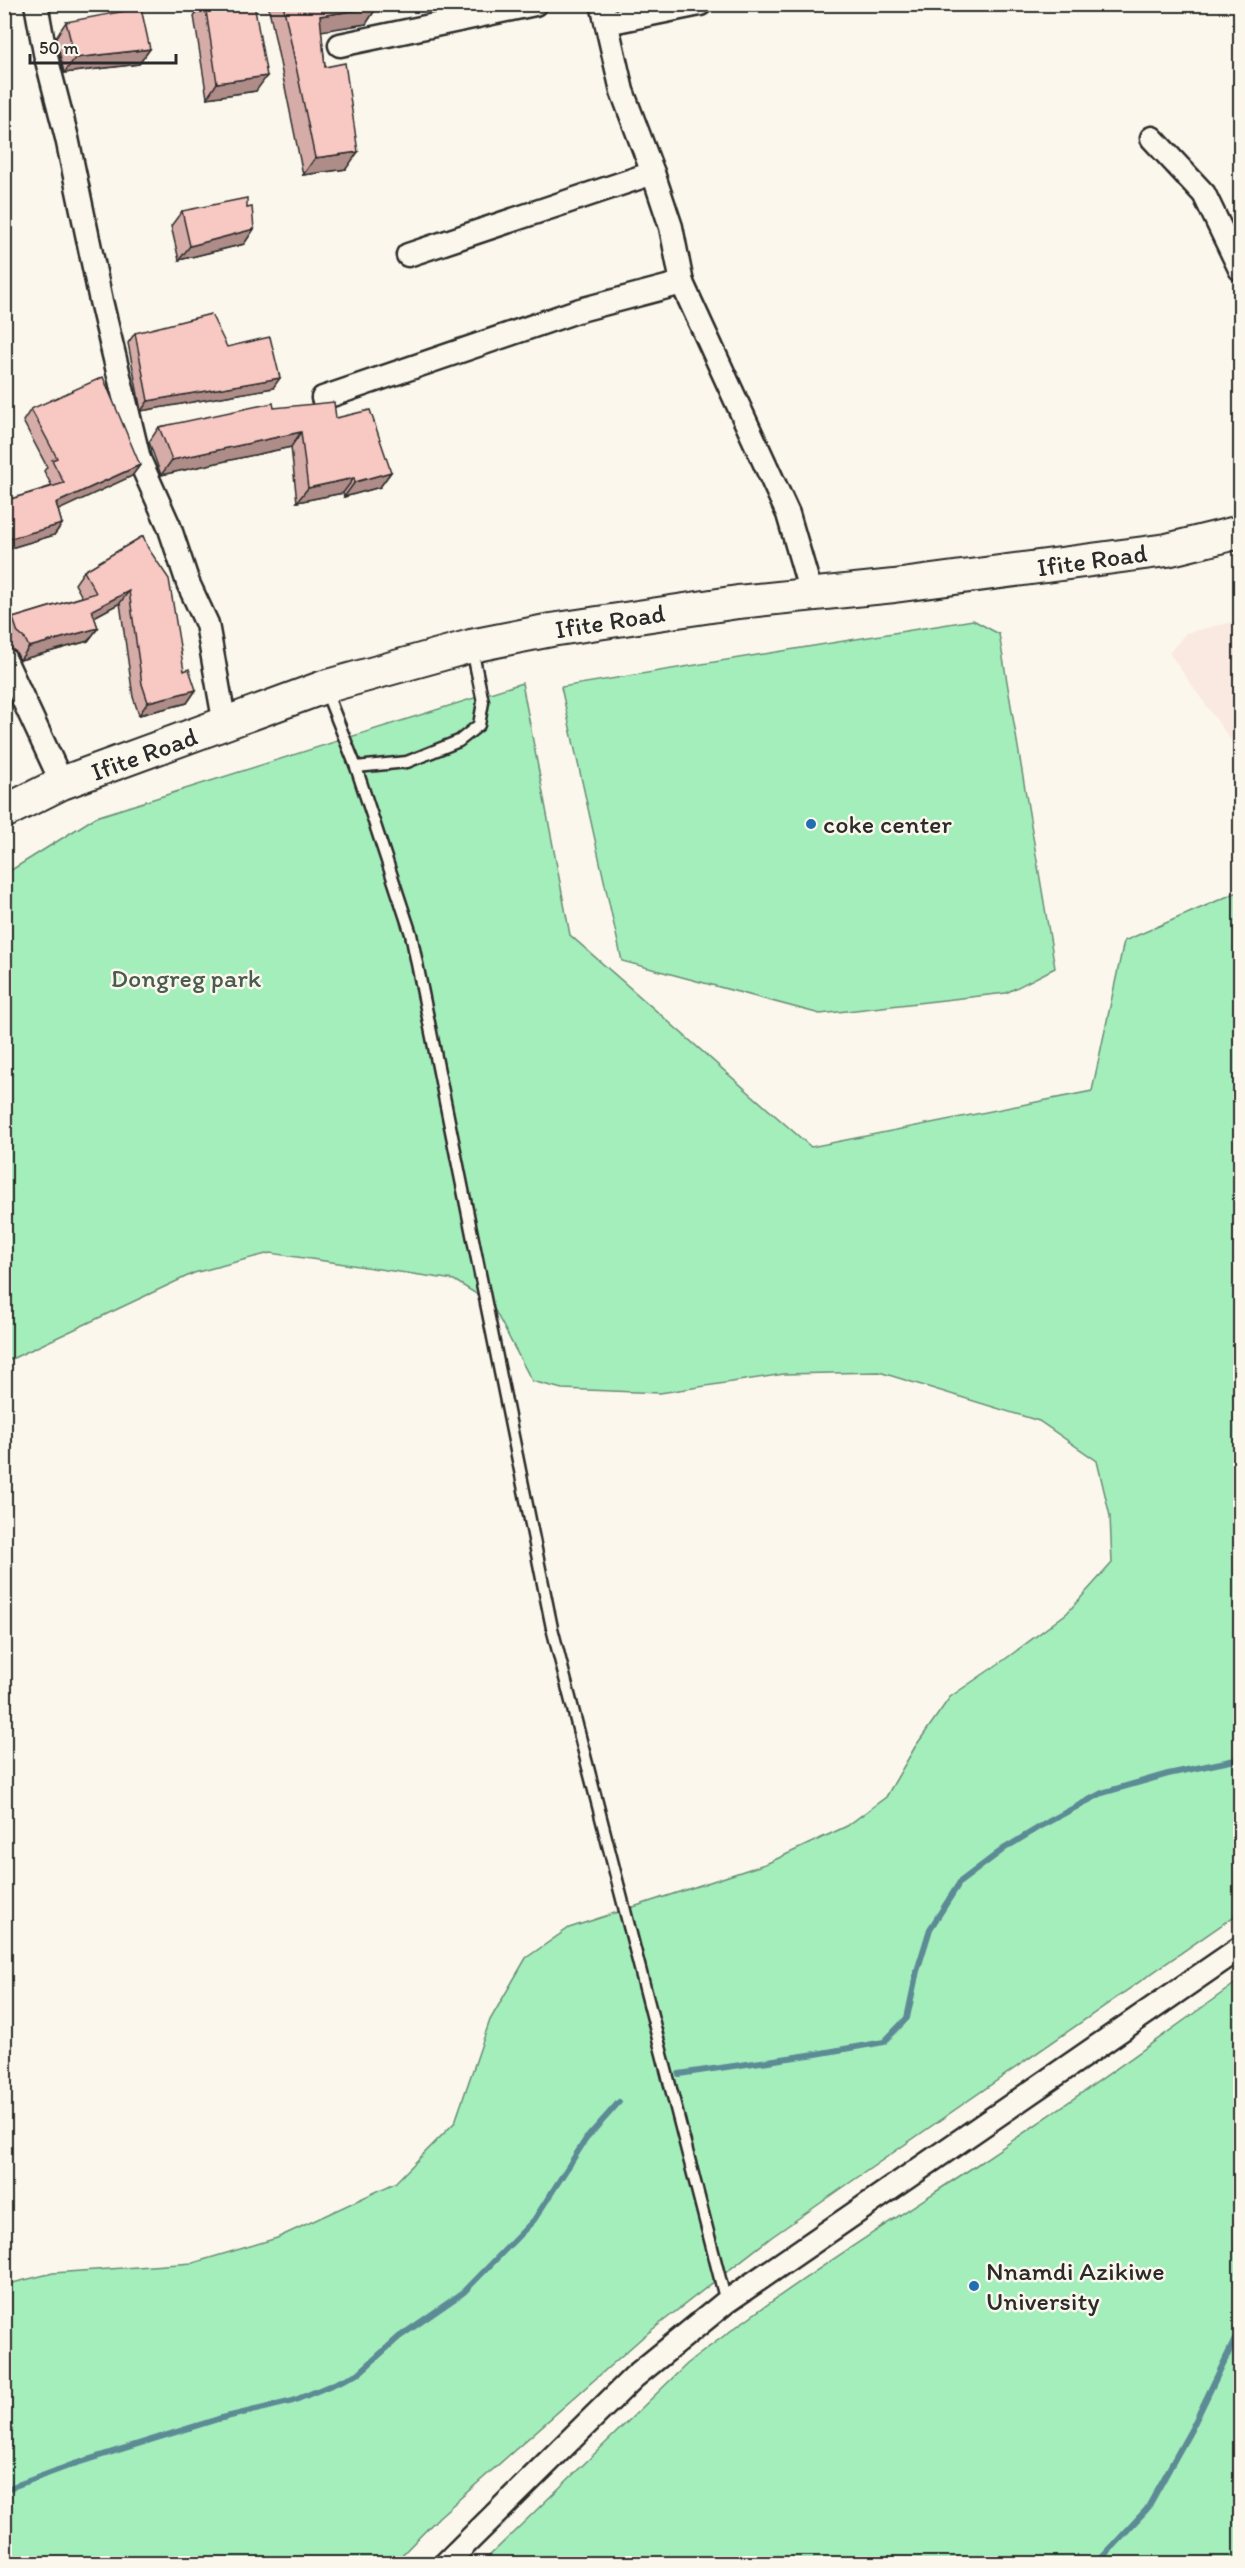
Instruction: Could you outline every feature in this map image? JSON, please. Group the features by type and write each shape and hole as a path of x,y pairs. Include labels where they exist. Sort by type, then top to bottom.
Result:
{"street":[{"path":"36,4 101,301 139,459 169,526 188,583 207,624 225,725"},
{"path":"340,45 535,4"},
{"path":"700,4 604,14 622,91 653,172 670,227 682,283 788,514 811,593"},
{"path":"1152,138 1204,194 1240,269"},
{"path":"408,255 653,172"},
{"path":"323,398 580,310 682,283"},
{"name":"Ifite Road","path":"4,812 62,783 324,687 471,646 551,630 811,593 906,584 1156,551 1240,532"},
{"path":"4,658 62,783"},
{"path":"445,2564 634,2377 726,2302 1240,1948"}],"lane":[{"path":"357,767 407,762 459,741 479,724 483,702 471,646"},
{"path":"324,687 357,767 411,934 552,1628 726,2302"}],"shaded area":[{"path":"1240,620 1240,753 1169,653 1186,633"}],"green space":[{"name":"coke center","path":"973,620 999,634 1055,968 1006,993 820,1014 622,961 561,687"},
{"name":"Dongreg park","path":"522,683 570,935 811,1147 1092,1091 1124,941 1240,891 1240,1912 773,2236 644,2336 439,2517 394,2563 5,2563 4,2285 53,2273 193,2263 277,2238 395,2183 455,2122 490,2020 526,1958 569,1928 768,1863 847,1826 886,1797 915,1747 950,1697 1067,1613 1112,1563 1110,1516 1097,1461 1039,1421 879,1372 784,1374 660,1393 562,1389 532,1381 491,1303 454,1280 270,1253 194,1273 5,1362 5,874 96,817"},
{"name":"Nnamdi Azikiwe University","path":"1240,1980 1240,2563 482,2563 687,2364 792,2287 1040,2122"}],"building":[{"path":"205,4 254,4 267,76 217,83"},
{"path":"283,4 377,4 377,7 320,16 325,67 345,63 358,152 315,158"},
{"path":"141,8 150,49 75,58 66,22"},
{"path":"247,198 247,208 252,207 254,229 190,246 182,211"},
{"path":"211,314 227,347 270,337 280,378 148,401 135,333"},
{"path":"103,377 140,465 56,503 62,524 4,540 4,501 64,483 52,460 57,458 31,409"},
{"path":"334,402 336,418 370,410 391,472 355,482 354,478 308,488 301,432 172,460 159,427 273,403 274,408"},
{"path":"143,536 148,548 169,579 184,671 189,669 196,690 148,702 142,684 129,591 92,610 98,628 29,647 18,633 13,618 96,593 84,571"}],"waterway":[{"path":"679,2074 884,2042 907,2018 917,1971 930,1929 960,1882 1005,1848 1102,1793 1168,1774 1240,1759"},
{"path":"4,2490 74,2464 218,2419 293,2401 358,2374 399,2337 464,2292 534,2220 586,2139 619,2102"},
{"path":"1096,2564 1147,2509 1192,2428 1240,2329"}],"place":[{"name":"coke center","path":"811,824"},
{"name":"Nnamdi Azikiwe University","path":"974,2286"}]}
